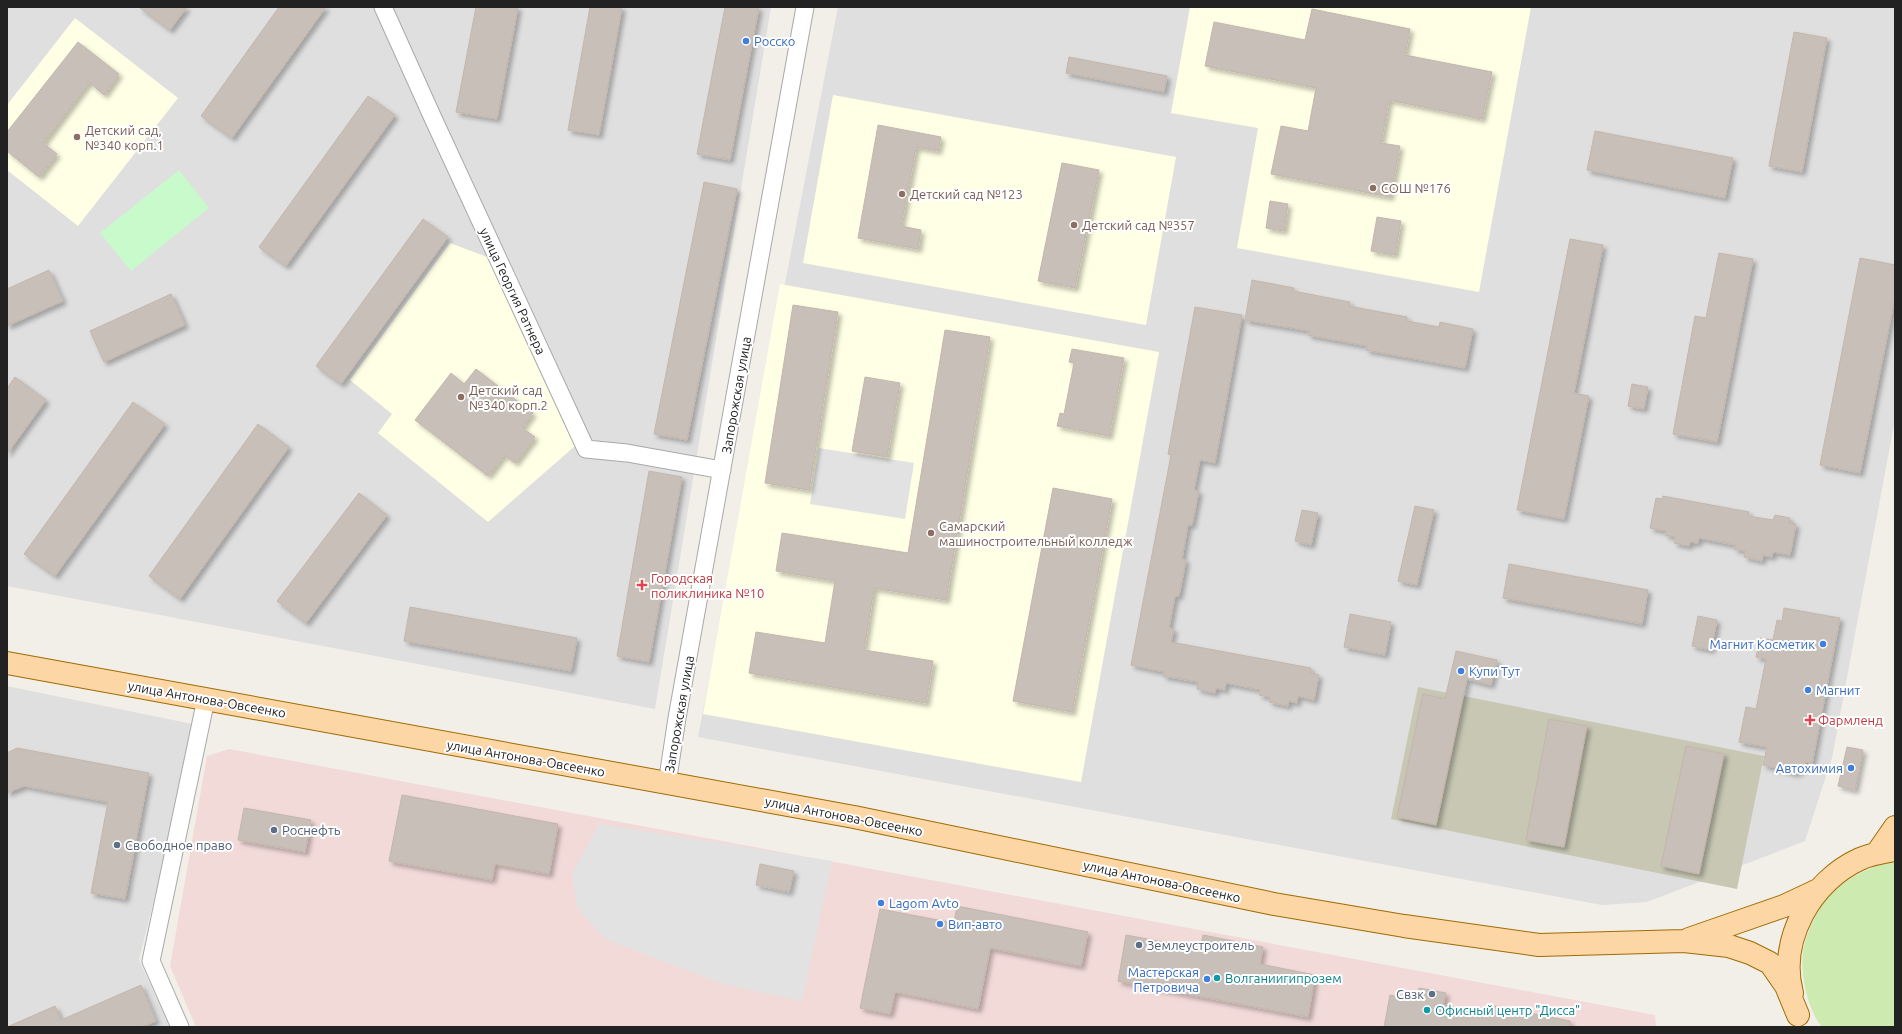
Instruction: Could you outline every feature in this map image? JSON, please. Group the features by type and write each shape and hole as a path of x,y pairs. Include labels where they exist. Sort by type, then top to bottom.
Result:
{"main road":[{"name":"улица Антонова-Овсеенко","path":"7,663 854,817 1274,904 1404,926 1539,945 1684,941 1729,946 1750,953 1770,963 1786,986 1801,1021"},
{"path":"1801,1021 1790,983 1790,951 1800,918 1818,890 1830,877 1860,859 1886,851 1895,827"},
{"name":"улица Антонова-Овсеенко","path":"1684,941 1784,906 1818,890"}],"street":[{"name":"улица Георгия Ратнера","path":"383,7 586,449 627,453 722,470"},
{"name":"Запорожская улица","path":"667,784 677,718 805,7"},
{"path":"180,1027 151,961 206,699"}],"shaded area":[{"path":"7,7 771,7 655,709 7,586"},
{"path":"838,7 1895,7 1895,419 1832,758 1805,841 1647,902 1602,905 698,737"},
{"name":"СОШ №176","path":"1190,7 1531,7 1479,292 1237,248 1258,128 1171,113"},
{"name":"Детский сад, №340 корп.1","path":"75,18 178,98 78,226 7,170 7,105"},
{"path":"833,95 1176,157 1146,325 803,263"},
{"name":"Детский сад №340 корп.2","path":"450,243 487,257 575,446 488,522 378,433 392,414 350,380"},
{"name":"Самарский машиностроительный колледж","path":"780,284 1159,352 1081,782 703,714"},
{"path":"819,448 914,463 905,519 810,504"},
{"path":"7,686 197,725 139,960 170,1027 7,1027"},
{"path":"1418,687 1764,756 1737,889 1391,819"},
{"path":"229,749 1655,1015 1656,1027 196,1027 170,966 207,756"},
{"path":"599,824 832,861 802,1001 720,983 605,939 577,908 572,874"}],"green space":[{"path":"179,170 209,208 131,271 100,233"},
{"path":"1895,861 1895,1027 1822,1027 1812,1011 1806,991 1802,960 1807,935 1814,918 1829,896 1842,884 1856,875"}],"building":[{"path":"139,7 187,7 170,30"},
{"path":"279,7 326,7 232,138 201,116"},
{"path":"476,7 518,7 497,119 456,112"},
{"path":"590,7 622,7 599,135 568,130"},
{"path":"725,7 759,7 730,160 697,154"},
{"path":"1312,9 1410,29 1405,55 1492,72 1482,119 1389,100 1381,143 1400,146 1390,197 1271,174 1281,126 1308,131 1316,88 1205,66 1214,22 1305,40"},
{"path":"1794,32 1827,38 1802,172 1769,166"},
{"path":"78,42 119,74 104,95 89,82 43,143 57,154 39,177 7,151 7,132"},
{"path":"1069,57 1167,76 1164,92 1066,73"},
{"path":"368,96 395,115 286,266 259,247"},
{"path":"878,125 941,137 938,151 916,147 901,226 921,230 918,249 858,238"},
{"path":"1595,131 1733,158 1725,198 1587,170"},
{"path":"1062,163 1099,170 1075,288 1038,281"},
{"path":"704,182 737,189 687,440 654,434"},
{"path":"1270,201 1288,204 1284,231 1266,228"},
{"path":"1377,217 1401,221 1395,255 1371,251"},
{"path":"423,219 448,237 341,384 316,366"},
{"path":"1570,239 1603,245 1574,393 1589,396 1564,519 1517,510"},
{"path":"1719,253 1753,259 1717,442 1673,434 1695,316 1706,318"},
{"path":"1860,258 1895,265 1895,297 1860,473 1820,465"},
{"path":"49,270 63,301 7,326 7,289"},
{"path":"1252,280 1294,288 1293,291 1350,302 1349,306 1407,317 1407,321 1439,327 1440,322 1473,329 1465,368 1366,350 1367,346 1308,335 1309,331 1245,320"},
{"path":"171,294 185,325 104,362 90,331"},
{"path":"793,305 838,312 809,490 765,483"},
{"path":"1195,307 1242,315 1215,463 1200,460 1194,490 1199,491 1192,525 1188,525 1182,559 1186,560 1179,596 1175,596 1169,628 1174,629 1171,642 1311,668 1311,673 1319,675 1314,700 1298,696 1297,703 1289,701 1288,706 1269,702 1270,697 1259,695 1261,690 1226,683 1225,690 1216,688 1215,693 1197,689 1198,682 1163,676 1164,672 1131,665 1171,455 1168,454"},
{"path":"945,330 990,337 946,600 874,588 864,650 933,661 926,703 749,673 756,632 825,643 835,581 776,571 782,533 908,553"},
{"path":"1072,349 1124,358 1109,436 1057,426 1060,413 1064,414 1074,363 1069,362"},
{"path":"476,369 533,413 522,428 535,437 515,463 504,455 488,476 415,420 451,373 464,384"},
{"path":"15,377 46,400 7,454 7,388"},
{"path":"865,377 900,383 887,457 852,451"},
{"path":"1632,384 1648,387 1644,409 1628,406"},
{"path":"133,402 165,424 55,576 24,554"},
{"path":"258,424 289,447 180,599 149,576"},
{"path":"649,471 682,477 649,662 617,656"},
{"path":"1053,488 1112,499 1072,712 1013,701"},
{"path":"359,493 387,515 306,623 277,601"},
{"path":"1663,496 1749,512 1748,516 1773,520 1775,515 1790,518 1789,523 1796,524 1790,555 1773,552 1772,557 1763,555 1762,561 1744,557 1745,551 1734,549 1735,545 1699,538 1698,543 1690,542 1689,546 1674,543 1675,537 1665,535 1666,531 1650,528 1656,498 1662,499"},
{"path":"1415,506 1434,510 1417,585 1398,581"},
{"path":"1302,510 1318,513 1311,545 1295,541"},
{"path":"1509,564 1648,590 1642,624 1503,598"},
{"path":"410,607 577,638 571,671 404,641"},
{"path":"1784,608 1840,618 1812,764 1806,762 1799,772 1792,773 1763,765 1767,747 1739,742 1746,707 1756,709 1766,659 1756,657 1760,638 1773,640 1777,620 1782,621"},
{"path":"1350,614 1391,622 1385,655 1344,647"},
{"path":"1698,616 1717,620 1711,650 1692,646"},
{"path":"1456,651 1497,660 1491,685 1467,679 1436,825 1397,817 1423,694 1445,699"},
{"path":"1549,719 1587,726 1564,847 1526,840"},
{"path":"1686,746 1724,754 1699,874 1661,866"},
{"name":"Автохимия","path":"1847,747 1863,750 1855,790 1838,786"},
{"path":"17,748 149,773 125,899 91,893 108,802 24,786 7,793 7,753"},
{"path":"402,795 558,824 549,874 495,864 492,880 389,861"},
{"name":"Роснефть","path":"244,808 311,820 305,852 238,840"},
{"path":"760,864 794,871 789,892 756,885"},
{"path":"957,906 1088,932 1081,966 990,948 978,1009 895,992 890,1014 860,1008 880,909 954,923"},
{"name":"Волганиигипрозем","path":"1126,935 1200,949 1203,935 1263,947 1260,964 1315,975 1308,1017 1118,981"},
{"path":"141,985 156,1021 142,1027 7,1027 55,1006 61,1020"},
{"name":"Офисный центр \"Дисса\"","path":"1419,988 1446,993 1443,1005 1493,1015 1495,1006 1570,1021 1570,1027 1384,1027 1390,995 1416,1000"}],"place":[{"name":"Росско","path":"746,41"},
{"name":"Детский сад, №340 корп.1","path":"77,137"},
{"name":"СОШ №176","path":"1373,188"},
{"name":"Детский сад №123","path":"902,194"},
{"name":"Детский сад №357","path":"1074,225"},
{"name":"Детский сад №340 корп.2","path":"461,397"},
{"name":"Самарский машиностроительный колледж","path":"931,533"},
{"name":"Городская поликлиника №10","path":"642,585"},
{"name":"Магнит Косметик","path":"1823,644"},
{"name":"Купи Тут","path":"1461,671"},
{"name":"Магнит","path":"1808,690"},
{"name":"Фармленд","path":"1810,720"},
{"name":"Автохимия","path":"1851,768"},
{"name":"Роснефть","path":"274,830"},
{"name":"Свободное право","path":"117,845"},
{"name":"Lagom Avto","path":"881,903"},
{"name":"Вип-авто","path":"940,924"},
{"name":"Землеустроитель","path":"1139,945"},
{"name":"Волганиигипрозем","path":"1217,978"},
{"name":"Мастерская Петровича","path":"1207,979"},
{"name":"Свзк","path":"1432,994"},
{"name":"Офисный центр \"Дисса\"","path":"1427,1010"}]}
